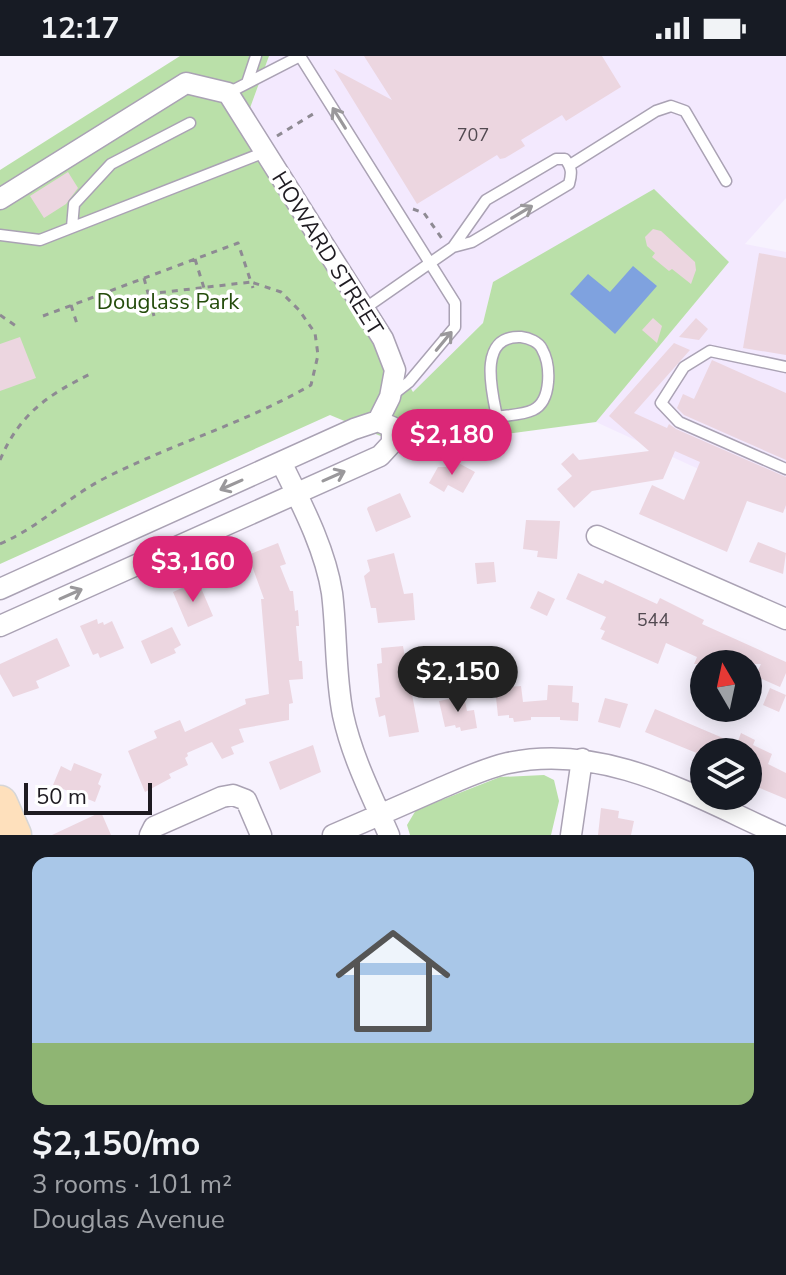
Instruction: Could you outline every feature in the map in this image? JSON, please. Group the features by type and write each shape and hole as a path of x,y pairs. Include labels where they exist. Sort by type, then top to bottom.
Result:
{"street":[{"path":"0,199 186,83 228,93"},
{"name":"HOWARD STREET","path":"0,626 380,456 392,443 385,429 395,370 383,339 266,147 228,93"},
{"path":"0,589 281,462 385,429"},
{"path":"281,462 324,562 331,590 340,690 350,741 389,835"},
{"path":"597,536 786,619"},
{"path":"333,835 478,772 529,759 582,759 635,772 780,835"},
{"path":"571,835 582,759"},
{"path":"150,835 154,827 233,795 246,800 261,835"}],"lane":[{"path":"247,83 256,56"},
{"path":"228,93 300,56 455,303 455,327 409,382 390,397"},
{"path":"570,165 656,111 671,106 685,111 726,181"},
{"path":"72,227 74,204 111,164 190,123"},
{"path":"0,235 40,240 266,147"},
{"path":"364,309 429,263 449,245 486,200 556,159 565,159 570,165 572,174 569,184 472,242 449,245"},
{"path":"385,429 497,417 534,410 544,400 549,387 543,349 535,341 522,337 507,339 498,346 490,360 489,372 497,417"},
{"path":"786,367 710,351 684,367 661,403 679,422 786,469"}],"path":[{"path":"266,147 324,107"},
{"path":"414,210 424,213 449,245"},
{"path":"43,316 238,243 253,288"},
{"path":"195,259 208,301"},
{"path":"144,278 154,316"},
{"path":"0,544 35,527 99,481 159,452 286,399 311,385 318,355 315,333 281,292 251,282 148,294"},
{"path":"71,305 77,324"},
{"path":"0,315 19,328"},
{"path":"0,460 23,421 40,402 92,373"}],"shaded area":[{"path":"269,56 786,56 786,198 745,244 786,252 786,509 596,422 729,262 493,282 483,323 414,392 250,108"}],"green space":[{"name":"Douglass Park","path":"180,56 269,56 250,108 413,392 483,323 493,282 654,189 729,262 596,422 407,447 330,415 0,564 0,170"},
{"path":"544,775 554,780 559,801 551,835 410,835 407,825 416,810 500,777"}],"water":[{"path":"633,266 657,286 615,334 570,294 588,274 610,292"}],"building":[{"path":"364,56 602,56 621,87 566,121 562,115 521,140 525,146 505,158 500,159 497,155 417,204 334,69 392,100"},
{"path":"68,172 78,188 66,204 44,218 30,196"},
{"path":"653,229 661,231 695,262 696,270 691,284 652,257 655,253 647,246 645,237"},
{"path":"759,253 786,258 786,355 743,348"},
{"path":"653,318 662,326 657,343 642,330"},
{"path":"696,318 708,329 699,340 679,337"},
{"path":"20,337 36,378 0,391 0,344"},
{"path":"674,343 690,350 634,413 667,428 669,424 786,477 783,513 747,501 727,552 639,514 652,485 684,500 700,462 675,451 663,479 592,491 574,508 557,489 572,476 561,464 573,453 579,460 649,451 609,416"},
{"path":"712,360 786,393 786,460 684,415 677,408 683,394 694,399"},
{"path":"451,459 475,472 463,493 448,485 444,492 429,483 438,467 446,467"},
{"path":"400,493 411,517 376,532 368,507"},
{"path":"526,520 560,521 557,559 537,557 538,551 523,549"},
{"path":"758,542 786,553 783,574 749,562"},
{"path":"278,543 286,564 280,566 290,591 293,591 295,611 298,610 299,626 296,626 299,661 302,661 303,679 289,680 293,703 289,704 289,720 239,729 244,742 231,747 234,754 222,759 212,742 187,753 185,758 188,765 169,774 171,778 145,792 128,751 157,738 154,731 180,720 185,732 246,704 245,699 269,694 261,599 264,599 248,555"},
{"path":"394,553 404,594 413,593 415,620 378,623 376,608 371,608 364,576 370,571 367,560"},
{"path":"494,562 496,582 477,584 475,563"},
{"path":"578,573 603,584 605,580 657,604 660,598 704,620 702,624 759,650 690,650 690,654 666,643 658,664 601,639 605,631 600,629 606,617 566,599"},
{"path":"198,581 213,616 188,627 173,592"},
{"path":"538,591 555,599 547,616 530,608"},
{"path":"97,619 98,624 103,622 104,625 112,621 124,648 100,658 98,653 93,655 80,626"},
{"path":"172,627 181,645 174,649 176,653 151,664 141,641"},
{"path":"57,638 70,666 36,681 39,688 13,697 0,674 0,664"},
{"path":"403,646 419,732 389,737 385,715 379,717 375,698 380,697 377,664 382,663 381,648"},
{"path":"762,651 786,662 786,673 780,687 762,679"},
{"path":"548,685 573,686 572,702 579,703 578,721 560,720 560,717 531,717 531,720 514,722 509,715 498,716 495,688 521,686 523,702 547,700"},
{"path":"770,688 786,695 779,712 763,705"},
{"path":"464,696 467,711 474,710 477,728 461,731 455,725 445,727 439,701"},
{"path":"605,698 628,704 620,728 598,722"},
{"path":"655,709 723,738 690,738 690,750 645,732"},
{"path":"313,745 321,772 280,790 269,762"},
{"path":"762,749 772,754 768,764 786,773 786,799 762,789"},
{"path":"74,763 102,774 95,802 53,785 61,766 71,771"},
{"path":"601,808 619,811 618,818 634,821 631,835 598,835"},
{"path":"101,812 111,835 52,835"}]}
